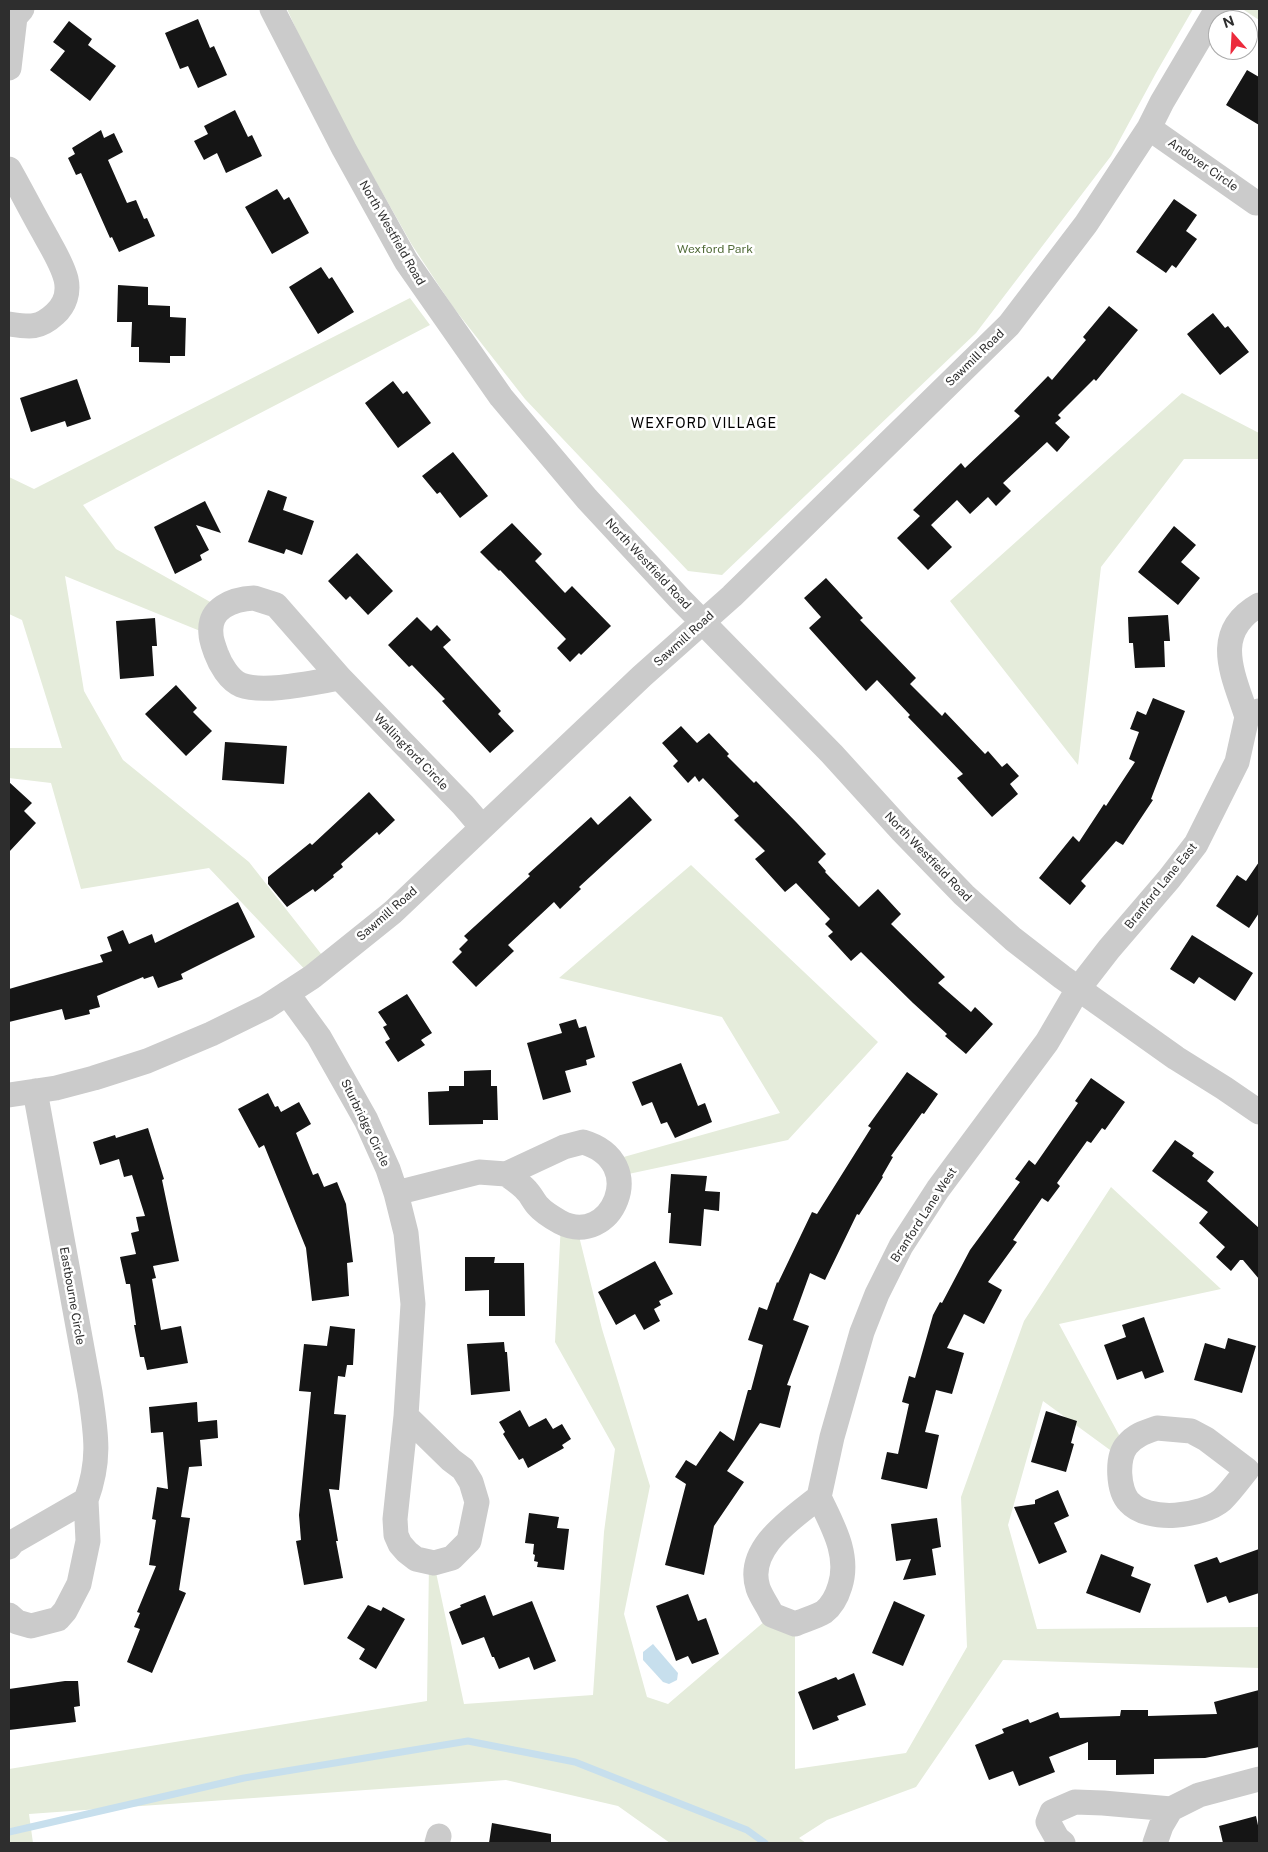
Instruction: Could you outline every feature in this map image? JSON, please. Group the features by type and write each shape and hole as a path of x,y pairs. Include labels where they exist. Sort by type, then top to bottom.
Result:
{"street":[{"path":"9,68 15,17 22,9"},
{"name":"North Westfield Road","path":"272,9 344,149 406,261 501,397 587,499 679,598 832,754 902,831 964,895 1013,938 1078,989 1176,1058 1259,1112"},
{"name":"Sawmill Road","path":"9,1095 66,1085 147,1061 219,1030 266,1007 312,977 393,912 481,826 739,589 1009,324 1086,224 1149,128 1162,102 1217,9"},
{"name":"Andover Circle","path":"1149,128 1258,209"},
{"path":"9,169 55,254 66,280 67,296 59,310 36,326 25,327 9,324"},
{"name":"Wallingford Circle","path":"340,678 261,689 240,685 228,675 219,661 210,635 214,616 229,602 241,599 254,598 276,605 340,678 481,826"},
{"path":"1253,714 1229,664 1229,651 1232,636 1239,623 1248,611 1259,605"},
{"name":"Branford Lane East","path":"1078,989 1196,844 1237,762 1253,714"},
{"name":"Branford Lane West","path":"818,1498 832,1437 862,1332 877,1294 901,1246 938,1189 1047,1042 1078,989"},
{"name":"Sturbridge Circle","path":"288,993 319,1037 366,1120 388,1169 396,1193 406,1233 413,1304 406,1416 394,1519 396,1535 404,1548 416,1559 434,1564 452,1558 469,1541 477,1502 471,1482 463,1470 406,1416"},
{"name":"Eastbourne Circle","path":"9,1615 17,1622 32,1626 58,1618 66,1611 79,1584 88,1541 86,1500 93,1480 97,1440 90,1392 35,1091"},
{"path":"396,1193 479,1172 506,1174"},
{"path":"1156,1428 1191,1431 1253,1470 1221,1500 1200,1511 1184,1516 1149,1513 1139,1510 1128,1502 1120,1483 1121,1458 1125,1446 1137,1435 1156,1428"},
{"path":"818,1498 837,1534 844,1574 836,1598 824,1612 795,1624 772,1615 758,1587 758,1561 764,1547 778,1530 818,1498"},
{"path":"9,1547 13,1542 86,1500"},
{"path":"1063,1843 1056,1838 1048,1822 1052,1812 1075,1802 1171,1809 1199,1795 1259,1779"},
{"path":"1155,1843 1161,1826 1171,1809"}],"green space":[{"name":"Wexford Park","path":"287,9 1193,9 1111,156 976,333 722,575 688,571 525,399 453,307 412,245 349,134 310,60"},
{"path":"1259,9 1259,20 1258,10 1244,10"},
{"path":"410,298 430,325 83,505 116,549 221,608 210,635 65,576 84,691 123,760 249,862 329,964 312,977 209,868 81,889 51,783 9,778 9,748 62,748 22,620 9,614 9,477 34,489"},
{"path":"1182,393 1259,433 1259,459 1184,459 1101,567 1078,765 950,601"},
{"path":"691,865 878,1042 788,1140 619,1176 613,1160 780,1113 722,1017 559,978"},
{"path":"1111,1187 1221,1289 1059,1324 1125,1446 1121,1458 1043,1401 1008,1525 1037,1629 1259,1627 1259,1668 1003,1660 916,1787 827,1820 799,1838 806,1843 670,1843 618,1806 506,1780 29,1814 33,1843 9,1843 9,1769 427,1701 429,1563 434,1563 464,1704 593,1695 604,1532 615,1449 555,1342 561,1222 577,1228 602,1329 650,1486 624,1614 647,1697 668,1704 772,1615 795,1624 795,1769 906,1753 967,1647 961,1497 1024,1321"}],"water":[{"path":"653,1644 678,1673 677,1680 669,1684 663,1682 643,1660 643,1652"}],"building":[{"path":"198,19 210,48 214,46 227,75 198,88 188,66 180,69 165,33"},
{"path":"69,21 92,39 88,45 116,66 90,101 50,70 65,51 53,42"},
{"path":"1247,70 1259,77 1259,125 1226,105"},
{"path":"235,110 248,137 252,135 262,156 226,173 217,153 204,160 194,141 208,134 204,126"},
{"path":"101,130 104,138 114,133 123,152 108,160 127,203 136,200 144,219 147,218 155,236 119,252 112,237 110,238 81,173 76,175 68,158 75,154 72,148"},
{"path":"277,189 284,200 289,197 309,233 272,254 245,207"},
{"path":"1174,199 1197,215 1186,231 1197,239 1176,268 1172,265 1166,273 1136,252"},
{"path":"321,267 329,279 332,277 354,312 318,334 289,287"},
{"path":"118,285 148,287 148,305 170,306 170,317 186,318 185,356 170,356 170,363 139,362 139,347 131,347 132,322 117,322"},
{"path":"1109,306 1138,330 1096,381 1094,379 1058,415 1061,418 1055,423 1070,437 1057,452 1047,442 1003,483 1011,491 996,506 988,497 970,514 957,500 931,525 952,547 928,570 897,538 920,516 913,510 961,463 965,468 1020,416 1014,411 1048,376 1052,380 1086,340 1083,337"},
{"path":"1213,313 1225,328 1228,326 1249,352 1220,375 1187,334"},
{"path":"77,379 91,419 67,427 65,421 31,432 20,398"},
{"path":"393,381 403,394 407,391 431,423 398,448 365,403"},
{"path":"453,452 488,496 460,518 440,492 437,494 422,476"},
{"path":"268,490 287,497 283,510 314,521 302,555 286,549 284,554 248,542"},
{"path":"205,501 221,533 196,525 209,550 200,555 202,560 175,574 154,527"},
{"path":"512,523 542,554 535,561 565,593 572,586 611,626 581,655 579,653 570,662 557,648 566,639 500,570 480,552"},
{"path":"1174,526 1196,545 1181,562 1200,578 1178,605 1138,572"},
{"path":"357,553 393,591 368,615 350,596 346,600 328,581"},
{"path":"826,578 863,618 860,620 916,678 910,684 942,716 945,712 985,754 988,751 1002,767 1007,763 1019,776 1010,784 1018,794 992,817 957,778 963,774 908,717 910,715 877,680 866,691 809,628 821,617 804,598"},
{"path":"1168,615 1170,641 1164,641 1165,667 1135,668 1133,643 1129,643 1128,617"},
{"path":"417,617 431,631 437,625 451,640 443,647 501,711 498,714 514,731 490,753 442,701 445,699 412,665 409,667 388,645"},
{"path":"155,618 157,646 152,646 154,676 120,679 116,621"},
{"path":"176,685 197,708 193,712 212,731 186,756 145,714"},
{"path":"1153,698 1185,711 1151,799 1153,800 1123,845 1116,841 1081,881 1086,886 1070,905 1039,878 1073,836 1079,842 1135,762 1129,759 1139,732 1130,729 1137,711 1146,715"},
{"path":"681,726 697,743 709,733 729,754 727,756 754,783 756,781 826,854 818,862 825,872 859,907 878,889 901,914 891,924 945,977 938,983 971,1012 975,1007 993,1024 966,1054 945,1036 947,1034 861,952 851,961 828,936 833,932 825,924 830,919 796,883 785,892 755,859 765,851 734,820 739,816 703,778 699,782 695,776 688,783 673,766 678,761 662,743"},
{"path":"225,742 287,746 284,784 222,780"},
{"path":"9,782 32,803 24,811 36,823 9,852"},
{"path":"369,792 395,820 379,835 377,832 341,864 343,867 333,875 334,877 315,892 313,889 287,907 268,884 268,877 310,843 312,845"},
{"path":"630,796 652,820 579,887 581,889 560,909 554,902 508,945 514,951 476,987 452,962 462,952 459,949 468,940 464,936 591,817 598,825"},
{"path":"1259,862 1259,913 1249,928 1216,906 1237,875 1246,881"},
{"path":"238,902 255,937 181,974 183,979 158,988 153,976 144,979 143,977 97,996 100,1007 89,1010 90,1014 65,1020 62,1009 9,1022 9,989 103,962 100,955 112,951 107,937 123,930 129,944 152,934 155,943"},
{"path":"1192,935 1253,973 1235,1001 1199,977 1194,984 1170,969"},
{"path":"407,994 432,1033 421,1040 425,1045 398,1062 385,1042 390,1039 383,1027 387,1025 378,1012"},
{"path":"576,1019 579,1028 586,1026 595,1057 586,1060 587,1065 565,1071 571,1092 543,1100 527,1043 562,1033 559,1024"},
{"path":"681,1063 698,1106 705,1103 712,1122 675,1138 667,1122 661,1124 652,1102 642,1106 632,1082"},
{"path":"491,1070 491,1086 497,1086 498,1120 483,1120 483,1124 429,1125 428,1092 449,1091 449,1086 464,1086 464,1071"},
{"path":"907,1072 938,1094 891,1156 893,1157 883,1177 859,1215 857,1214 825,1280 810,1273 793,1320 809,1326 787,1385 791,1386 780,1428 760,1423 727,1471 744,1482 714,1526 704,1575 665,1565 686,1484 675,1477 686,1460 696,1466 720,1431 734,1441 748,1390 751,1390 763,1345 748,1340 759,1307 767,1310 777,1282 812,1212 817,1214 871,1128 868,1126"},
{"path":"1091,1078 1125,1102 1105,1130 1102,1128 1091,1143 1087,1141 1057,1183 1060,1186 1048,1202 1042,1198 1013,1240 1017,1242 988,1282 1002,1290 984,1324 964,1314 947,1348 964,1353 952,1394 936,1390 925,1432 939,1435 927,1489 881,1479 887,1452 898,1454 909,1404 902,1402 909,1376 915,1378 933,1315 940,1302 942,1303 970,1250 1020,1182 1015,1179 1029,1160 1035,1165 1078,1103 1075,1101"},
{"path":"268,1093 275,1107 278,1106 281,1112 299,1102 311,1124 296,1133 313,1175 318,1173 324,1187 337,1182 346,1204 353,1262 347,1263 349,1296 312,1301 306,1248 264,1145 259,1148 238,1109"},
{"path":"148,1128 164,1179 162,1180 179,1261 153,1266 156,1278 152,1279 161,1330 181,1326 188,1363 147,1370 144,1357 140,1357 134,1325 136,1325 130,1284 126,1284 120,1257 136,1254 131,1233 139,1231 136,1217 145,1216 132,1175 124,1177 119,1159 100,1165 93,1142 115,1135 116,1138"},
{"path":"1175,1140 1194,1153 1192,1156 1214,1172 1207,1181 1259,1228 1259,1279 1243,1260 1240,1260 1231,1271 1216,1257 1225,1247 1199,1223 1208,1212 1152,1171"},
{"path":"671,1174 707,1176 705,1191 720,1192 719,1211 704,1209 701,1246 669,1243 671,1213 668,1213"},
{"path":"465,1257 495,1257 494,1263 524,1263 525,1316 489,1316 489,1290 465,1291"},
{"path":"655,1261 673,1294 659,1301 661,1305 654,1309 660,1321 644,1330 635,1314 616,1325 598,1292"},
{"path":"1144,1317 1164,1372 1145,1379 1142,1371 1117,1380 1104,1345 1126,1337 1122,1325"},
{"path":"330,1326 355,1329 353,1365 347,1365 345,1377 338,1376 334,1414 346,1415 339,1490 329,1489 343,1578 304,1585 296,1541 301,1540 299,1515 311,1392 299,1391 304,1344 327,1346"},
{"path":"1228,1338 1256,1346 1242,1393 1194,1380 1205,1343 1225,1349"},
{"path":"504,1342 505,1352 507,1352 510,1391 471,1395 467,1344"},
{"path":"197,1402 198,1422 217,1420 218,1438 200,1440 202,1466 189,1467 181,1517 190,1518 179,1590 186,1593 152,1673 127,1662 140,1629 134,1627 140,1613 137,1612 156,1566 149,1565 156,1520 152,1519 157,1487 168,1489 163,1432 151,1433 149,1407"},
{"path":"520,1410 529,1427 546,1418 553,1429 562,1424 571,1439 562,1445 564,1448 528,1468 523,1458 519,1460 503,1434 505,1432 499,1422"},
{"path":"1046,1411 1077,1421 1071,1443 1074,1444 1066,1472 1031,1462"},
{"path":"1058,1490 1069,1516 1054,1523 1067,1552 1039,1564 1014,1507 1035,1504 1035,1500"},
{"path":"529,1513 559,1517 557,1528 569,1529 564,1570 537,1567 538,1562 534,1561 535,1555 533,1554 534,1544 525,1543"},
{"path":"937,1518 941,1547 932,1549 936,1575 903,1580 911,1559 896,1561 891,1524"},
{"path":"1259,1549 1259,1593 1229,1603 1226,1596 1207,1603 1194,1565 1217,1557 1220,1563"},
{"path":"1101,1554 1134,1567 1131,1576 1151,1584 1140,1613 1086,1593"},
{"path":"688,1594 698,1621 706,1618 719,1654 692,1664 688,1656 676,1661 656,1606"},
{"path":"485,1595 493,1616 532,1601 556,1661 534,1670 529,1657 499,1669 484,1637 462,1645 449,1612 461,1607 460,1605"},
{"path":"894,1601 925,1615 903,1666 872,1653"},
{"path":"368,1605 381,1611 383,1607 405,1619 376,1669 359,1659 365,1649 347,1638"},
{"path":"854,1673 866,1705 837,1716 839,1720 813,1730 798,1692 836,1677 838,1680"},
{"path":"78,1681 80,1706 74,1707 76,1722 9,1730 9,1689"},
{"path":"1259,1690 1259,1747 1205,1758 1154,1759 1154,1774 1116,1775 1116,1760 1088,1760 1088,1742 1049,1757 1055,1772 1019,1786 1013,1771 989,1780 975,1745 1004,1733 1002,1729 1028,1719 1030,1723 1058,1712 1060,1718 1120,1716 1121,1710 1148,1710 1148,1716 1217,1714 1214,1702"},
{"path":"1256,1816 1259,1843 1223,1843 1219,1826"},
{"path":"492,1823 551,1834 551,1843 489,1843"}],"waterway":[{"path":"9,1832 244,1778 468,1741 575,1762 747,1830 765,1843"}],"district":[{"name":"WEXFORD VILLAGE","path":"704,424"}]}
